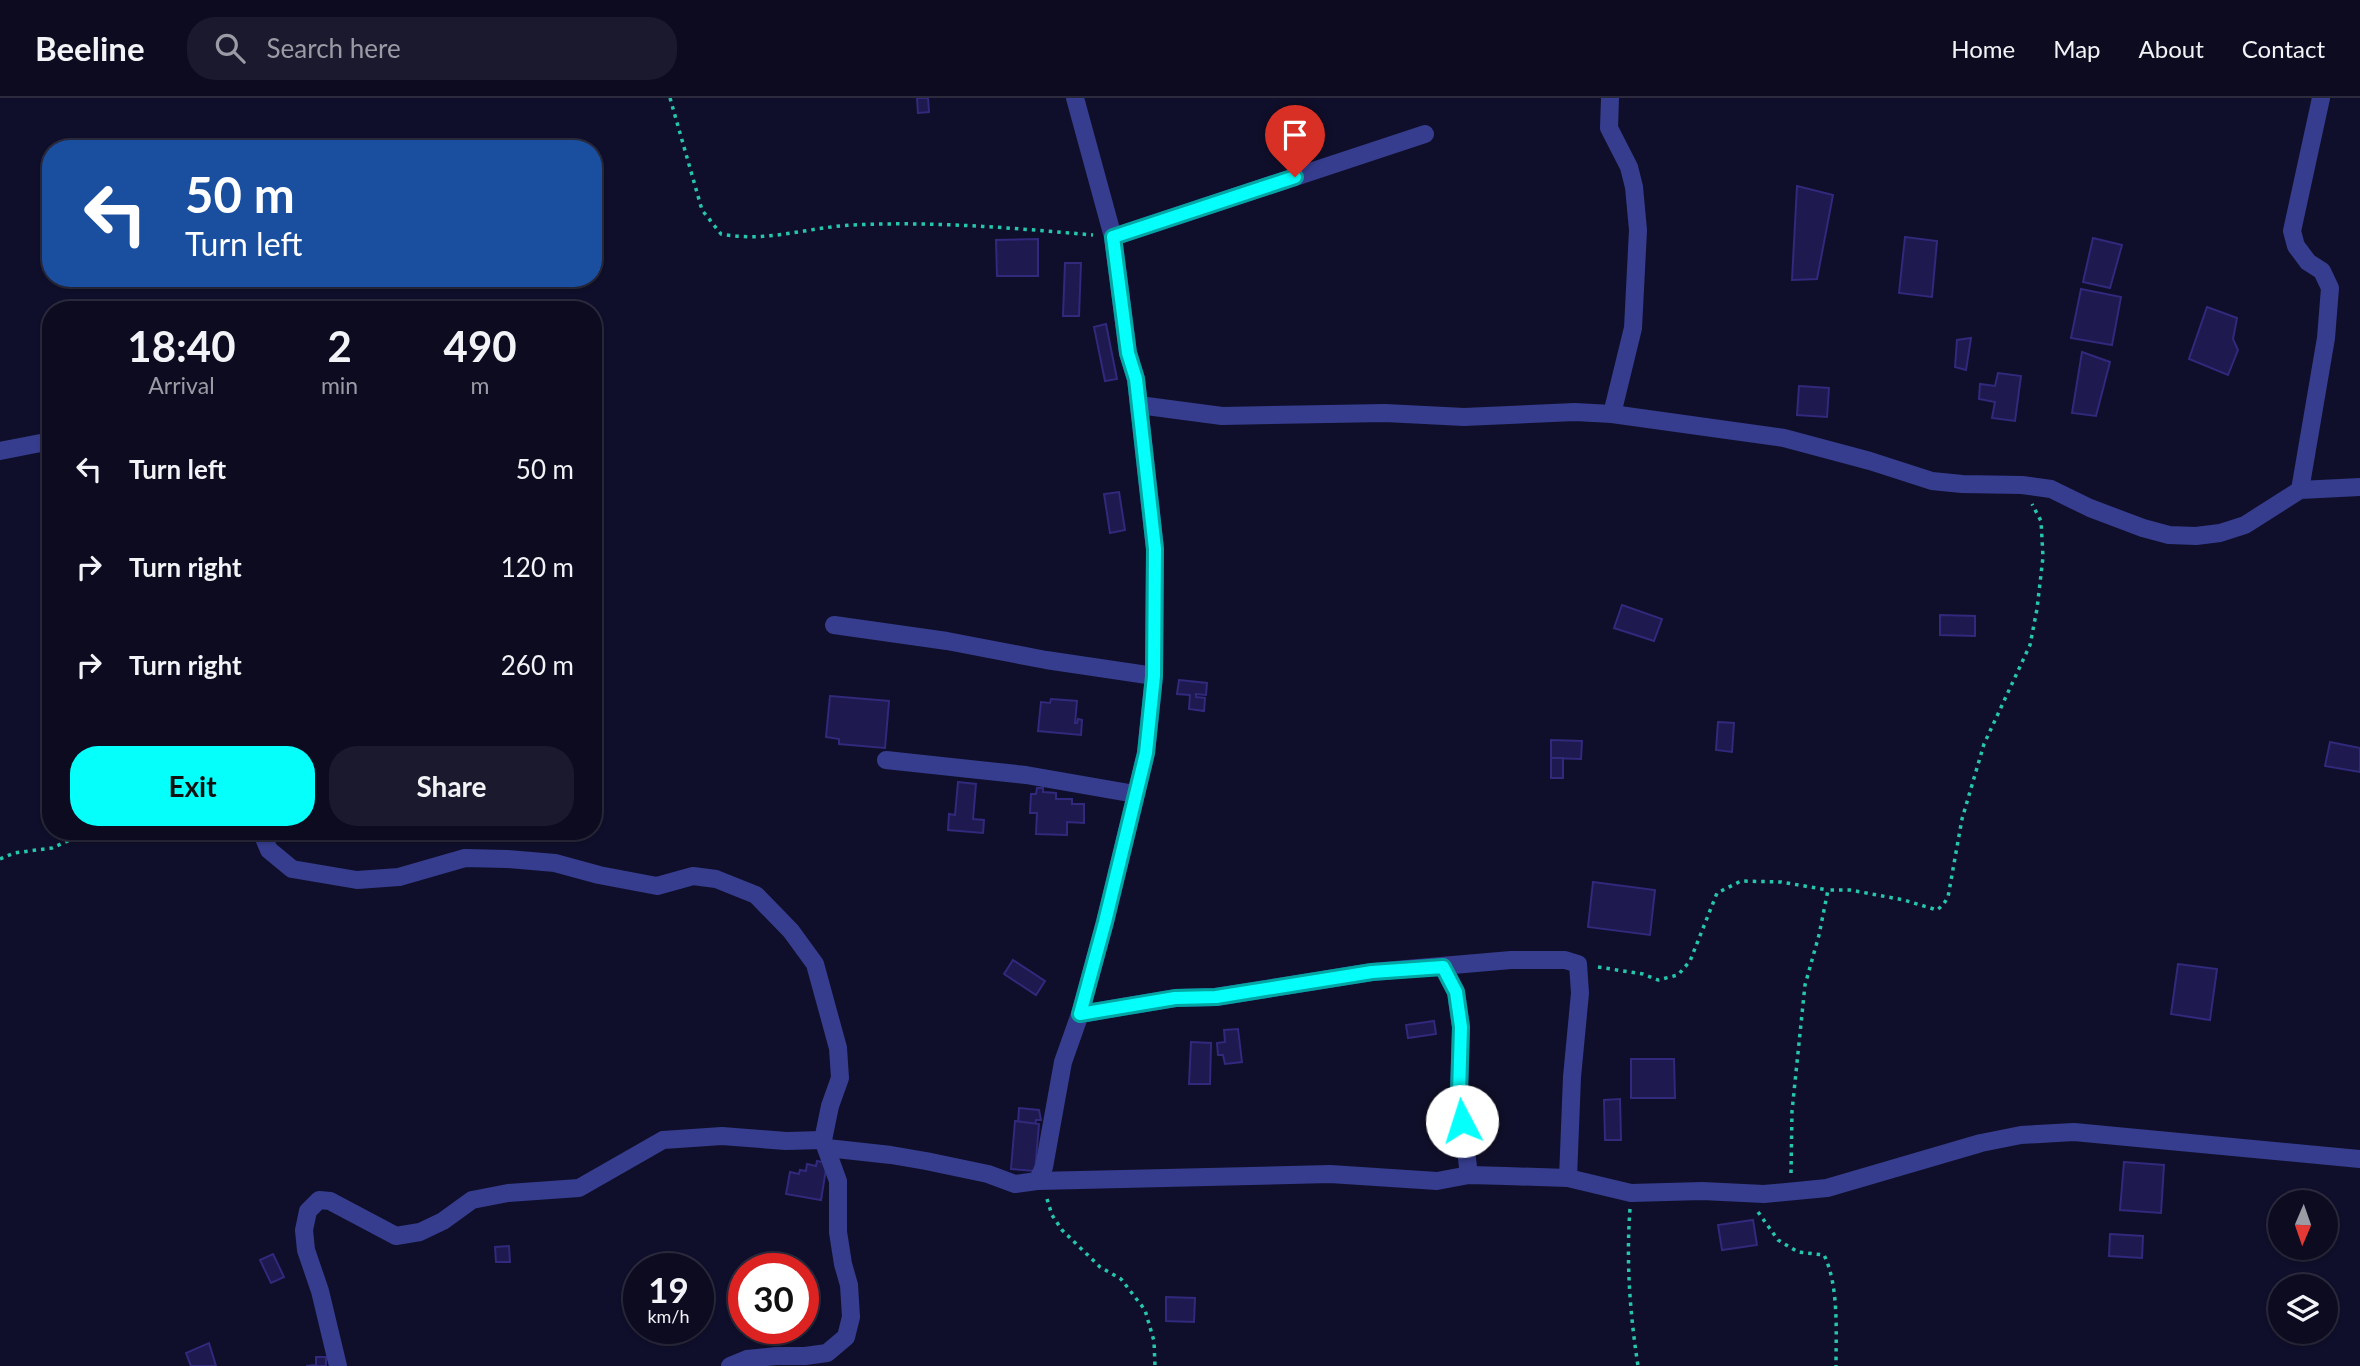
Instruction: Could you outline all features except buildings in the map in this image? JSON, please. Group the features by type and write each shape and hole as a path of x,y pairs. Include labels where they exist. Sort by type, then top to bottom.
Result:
{"street":[{"path":"1037,1181 1044,1167 1063,1062 1080,1014 1105,922 1146,753 1154,676 1155,549 1136,379 1128,353 1113,237 1075,98"},
{"path":"1610,98 1609,128 1629,167 1634,187 1637,230 1633,328 1612,414"},
{"path":"2300,491 2326,338 2329,288 2322,271 2308,262 2296,246 2292,231 2321,98"},
{"path":"1113,237 1425,134"},
{"path":"1139,405 1222,416 1385,413 1464,417 1575,412 1612,414 1784,438 1932,481 2052,489 2090,508 2169,535 2220,533 2245,525 2300,491 2360,487"},
{"path":"0,452 42,443"},
{"path":"834,625 1154,676"},
{"path":"886,760 1026,775 1135,793"},
{"path":"265,840 269,850 292,869 358,880 399,877 465,858 555,863 657,886 693,876 716,879 756,895 790,931 815,964 838,1048 840,1078 830,1106 825,1144 838,1181 838,1232 849,1285 850,1317 846,1337 827,1353 747,1359 730,1366"},
{"path":"1080,1014 1175,998 1216,997 1372,972 1511,960 1566,960 1578,964 1580,993 1572,1077 1568,1178"},
{"path":"1443,967 1456,992 1461,1027 1459,1093 1469,1175"},
{"path":"338,1366 320,1291 306,1250 304,1230 309,1212 319,1200 330,1201 396,1236 420,1232 443,1221 472,1199 508,1193 579,1188 663,1140 722,1136 825,1144 988,1174 1015,1184 1037,1181 1329,1174 1437,1181 1469,1175 1568,1178 1631,1193 1790,1192 1827,1188 1981,1143 2034,1134 2074,1132 2360,1159"}],"path":[{"path":"670,98 702,210 721,234 743,238 851,225 957,224 1113,237"},
{"path":"1578,964 1643,974 1658,980 1678,975 1690,961 1717,893 1741,881 1781,882 1828,890 1850,890 1904,900 1937,910 1943,905 1948,897 1962,819 1984,744 2030,645 2038,609 2043,557 2040,521 2022,485"},
{"path":"0,859 14,853 52,848 70,840"},
{"path":"1790,1192 1792,1111 1805,985 1828,890"},
{"path":"1037,1181 1062,1230 1100,1267 1121,1279 1145,1310 1154,1341 1155,1366"},
{"path":"1731,1192 1759,1213 1778,1240 1798,1252 1824,1255 1829,1266 1833,1291 1836,1366"},
{"path":"1631,1193 1627,1244 1628,1281 1638,1366"}],"route":[{"path":"1295,177 1113,237 1128,353 1136,379 1155,549 1154,676 1146,753 1080,1014 1175,998 1216,997 1372,972 1443,967 1456,992 1461,1027 1459,1093 1462,1121"}]}
